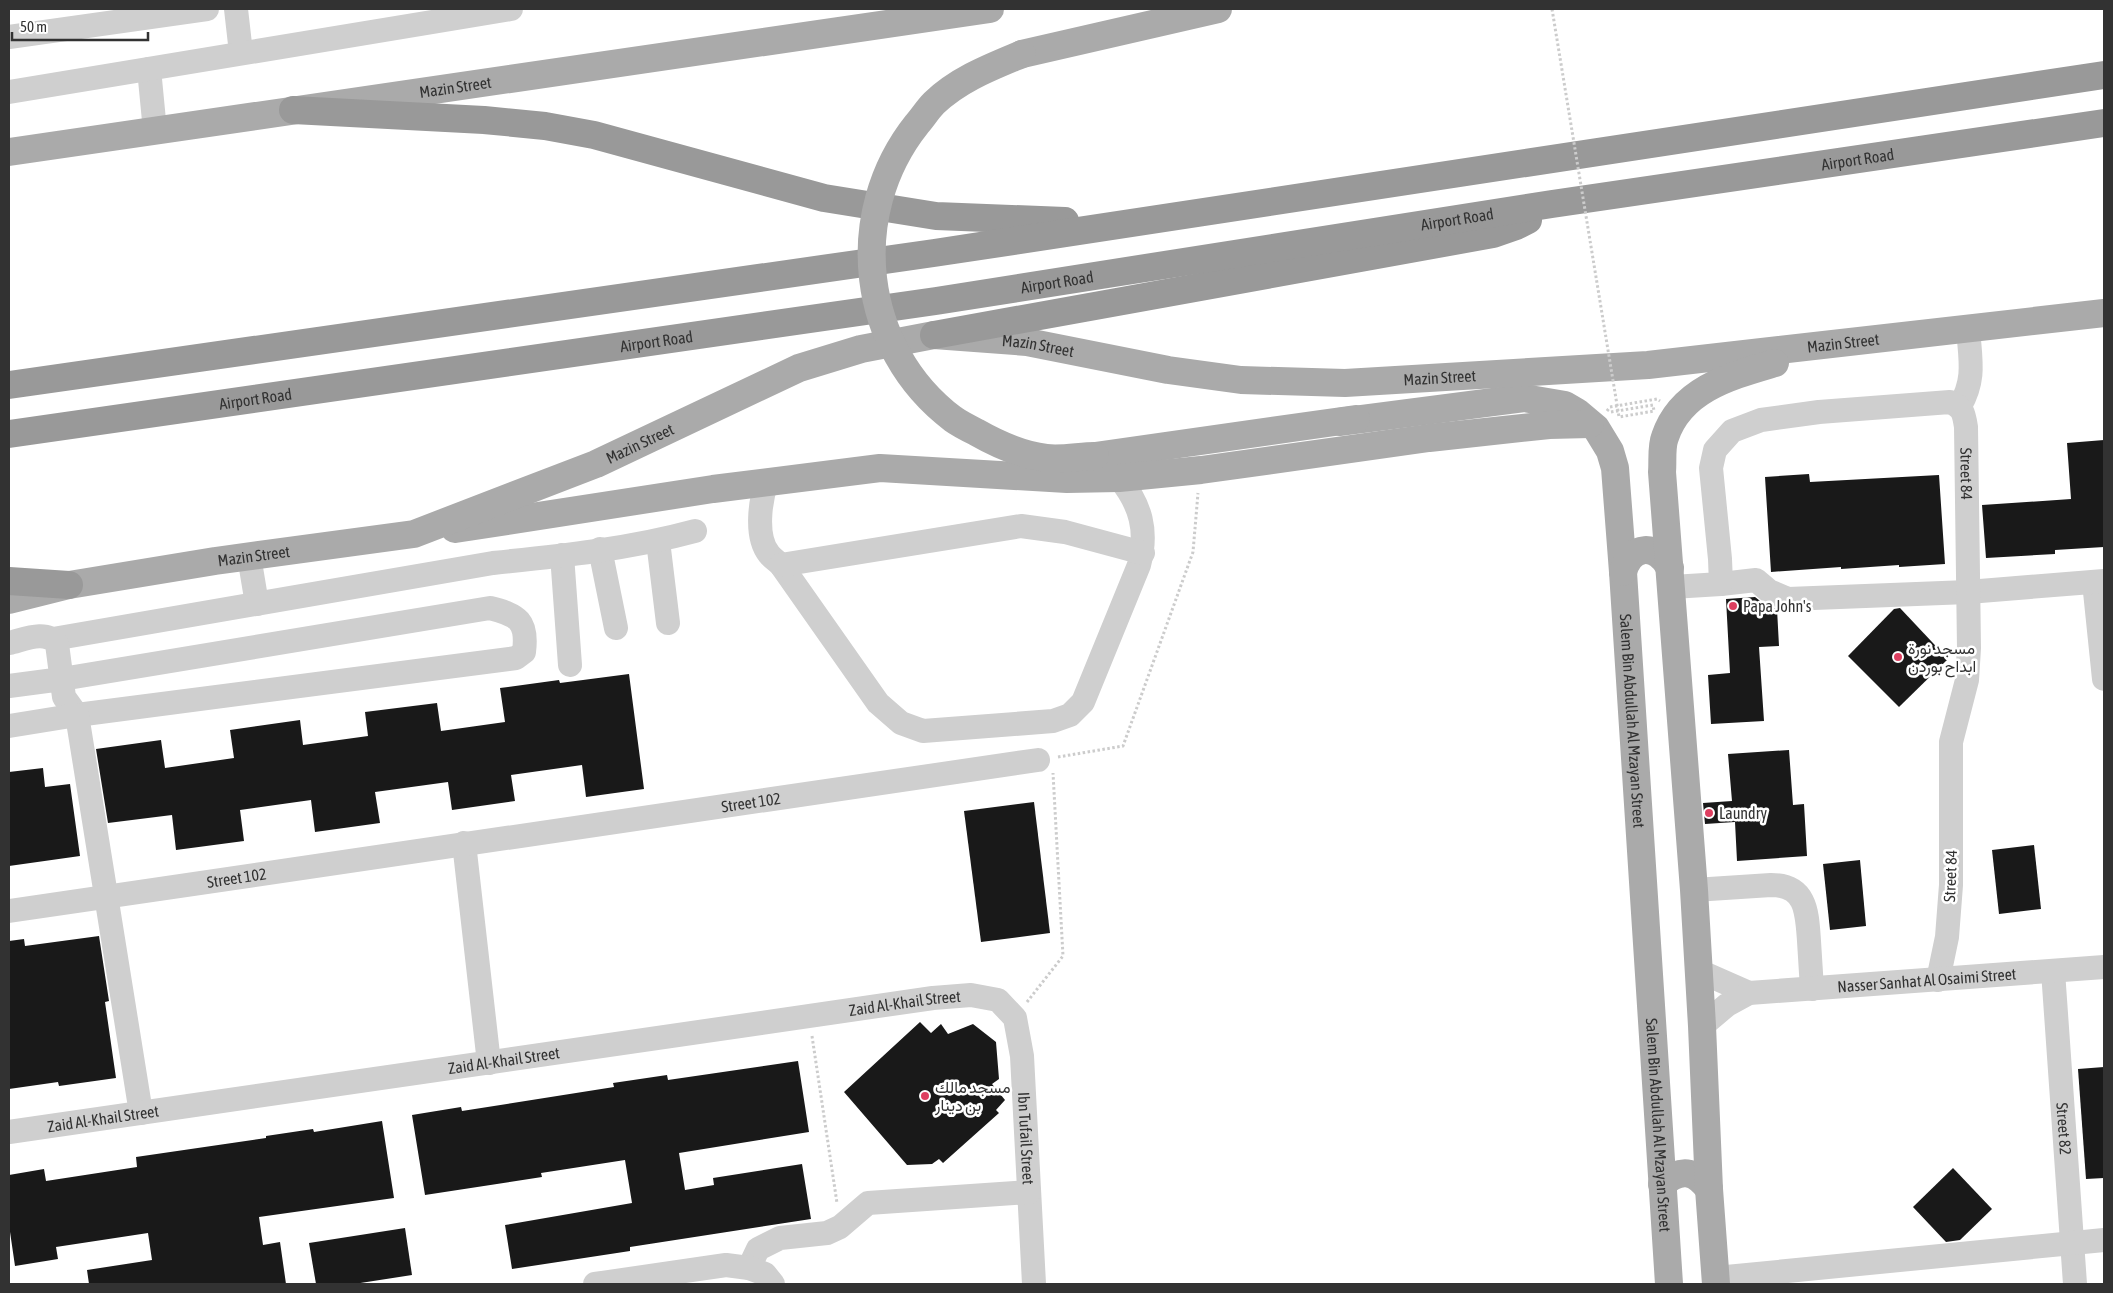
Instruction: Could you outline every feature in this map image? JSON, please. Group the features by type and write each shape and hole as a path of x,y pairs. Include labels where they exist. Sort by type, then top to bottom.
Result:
{"highway":[{"path":"9,385 1124,224 2104,75"},
{"path":"293,110 484,120 545,126 594,135 824,198 936,216 1124,224"},
{"name":"Airport Road","path":"9,434 936,301 1552,204 2104,123"},
{"path":"934,335 1493,234 1516,226 1552,204"},
{"path":"9,581 69,585"}],"main road":[{"name":"Mazin Street","path":"9,152 990,9"},
{"path":"1218,9 1022,54 975,73 934,104 902,143 880,190 875,215 871,240 874,291 889,340 916,384 953,419 997,445 1046,458 1095,456 1339,422 1648,365"},
{"name":"Mazin Street","path":"9,600 69,585 249,556 414,534 596,464 799,368 862,349 934,335 1027,342 1168,370 1241,380 1345,383 1648,365 2104,313"},
{"path":"1716,1281 1709,1189 1694,890 1662,472 1664,439 1677,412 1702,391 1726,378 1849,341"},
{"name":"Salem Bin Abdullah Al Mzayan Street","path":"1339,422 1524,398 1565,405 1577,412 1604,420 1615,468 1623,572 1669,1284"},
{"path":"414,534 511,521 767,481 880,468 1066,479 1119,478 1201,470 1429,438 1604,420"},
{"path":"1623,572 1626,561 1634,554 1645,550 1656,552 1665,559 1671,578"},
{"path":"1662,1184 1673,1175 1686,1172 1700,1178 1709,1189"}],"street":[{"path":"9,37 207,9"},
{"path":"236,9 242,53"},
{"path":"9,92 511,9"},
{"path":"877,25 901,9"},
{"path":"149,69 155,130"},
{"path":"1721,584 1711,468 1715,450 1732,431 1761,420 1819,412 1950,402 1960,406 1971,382 1968,328"},
{"name":"Street 84","path":"1938,980 1947,937 1951,885 1951,742 1967,680 1969,648 1966,427 1964,414 1960,406"},
{"path":"767,481 761,504 761,529 768,554 781,564 878,703 901,723 923,731 1053,721 1062,719 1077,709 1083,702 1139,566 1144,541 1141,516 1136,502 1119,478"},
{"path":"781,564 1021,526 1065,532 1142,553"},
{"path":"9,643 45,636 53,639 493,563 658,541 695,531"},
{"path":"658,541 668,624"},
{"path":"600,549 616,628"},
{"path":"562,555 570,665"},
{"path":"249,556 257,604"},
{"path":"1671,578 1721,584 1756,580 1770,591 1788,599 1968,592 2099,581 2104,679"},
{"path":"9,686 62,679 490,608 510,613 522,625 526,637 524,652 516,658 77,715 9,726"},
{"path":"53,639 57,644 64,697 77,715 141,1113"},
{"name":"Street 102","path":"9,910 1045,759"},
{"path":"464,843 489,1064"},
{"path":"1694,890 1779,885 1794,891 1800,897 1807,914 1812,989"},
{"name":"Nasser Sanhat Al Osaimi Street","path":"1702,1026 1727,1005 1749,993 2104,967"},
{"name":"Nasser Sanhat Al Osaimi Street","path":"1699,971 1749,993"},
{"name":"Street 82","path":"2053,971 2075,1284"},
{"name":"Zaid Al-Khail Street","path":"9,1132 489,1064 933,998 971,995 998,1000 1015,1018"},
{"name":"Ibn Tufail Street","path":"1015,1018 1022,1056 1034,1284"},
{"path":"749,1268 758,1249 780,1238 827,1233 840,1227 868,1202 1029,1192"},
{"path":"1716,1281 2104,1240"},
{"path":"595,1284 726,1265 749,1268 765,1274 772,1284"}],"path":[{"path":"1552,9 1604,420"},
{"path":"1604,420 1610,407 1657,399 1677,412"},
{"path":"1653,405 1654,412 1604,420 1653,405"},
{"path":"1015,1018 1063,956 1045,759 1123,746 1193,552 1201,470"},
{"path":"809,1016 840,1227"}],"building":[{"path":"2104,440 2104,547 2055,550 2055,554 1986,558 1982,505 2071,499 2067,443"},
{"path":"1809,474 1810,482 1939,475 1945,564 1841,569 1841,567 1771,572 1765,477"},
{"path":"1755,597 1764,604 1777,609 1779,646 1759,647 1764,721 1711,724 1708,675 1730,673 1726,599"},
{"name":"مسجد نورة ابداح بوردن","path":"1900,608 1948,659 1899,707 1848,656 1894,609"},
{"path":"629,674 644,789 586,797 582,765 511,775 515,801 452,810 448,782 375,792 380,823 315,832 311,800 240,810 244,841 176,850 172,815 108,823 96,749 161,740 165,768 234,758 230,730 300,720 303,745 368,736 365,712 437,703 441,731 505,722 500,688 559,680 560,683"},
{"path":"1789,750 1793,805 1804,804 1807,856 1737,861 1735,822 1705,824 1703,803 1732,801 1728,754"},
{"path":"43,768 45,787 70,784 80,856 9,866 9,772"},
{"path":"1034,802 1050,933 981,942 964,811"},
{"path":"2034,845 2041,909 1999,914 1992,850"},
{"path":"1860,860 1866,926 1830,930 1823,864"},
{"path":"99,936 109,1001 105,1002 116,1078 59,1086 58,1082 9,1089 9,941 24,939 25,946"},
{"name":"مسجد مالك بن دينار","path":"920,1022 931,1033 941,1024 948,1034 973,1024 996,1042 999,1079 992,1084 1005,1100 996,1110 999,1113 943,1163 939,1159 932,1164 907,1165 844,1092"},
{"path":"798,1061 809,1132 679,1153 685,1190 714,1185 713,1178 802,1164 811,1219 630,1247 630,1251 512,1269 505,1225 632,1203 625,1160 541,1173 542,1177 425,1195 412,1115 461,1107 462,1111 614,1087 613,1083 667,1075 668,1080"},
{"path":"2104,1067 2104,1178 2086,1179 2078,1069"},
{"path":"382,1121 394,1198 259,1217 263,1245 280,1242 286,1284 89,1284 87,1270 152,1260 148,1233 56,1247 58,1259 15,1266 9,1225 9,1175 44,1169 46,1181 137,1167 136,1157 266,1138 266,1136 313,1129 314,1132"},
{"path":"1953,1168 1992,1209 1960,1240 1946,1242 1913,1207"},
{"path":"405,1228 412,1275 354,1284 316,1284 309,1243"}],"place":[{"name":"Papa John's","path":"1733,606"},
{"name":"مسجد نورة ابداح بوردن","path":"1898,657"},
{"name":"Laundry","path":"1709,813"},
{"name":"مسجد مالك بن دينار","path":"925,1096"}]}
